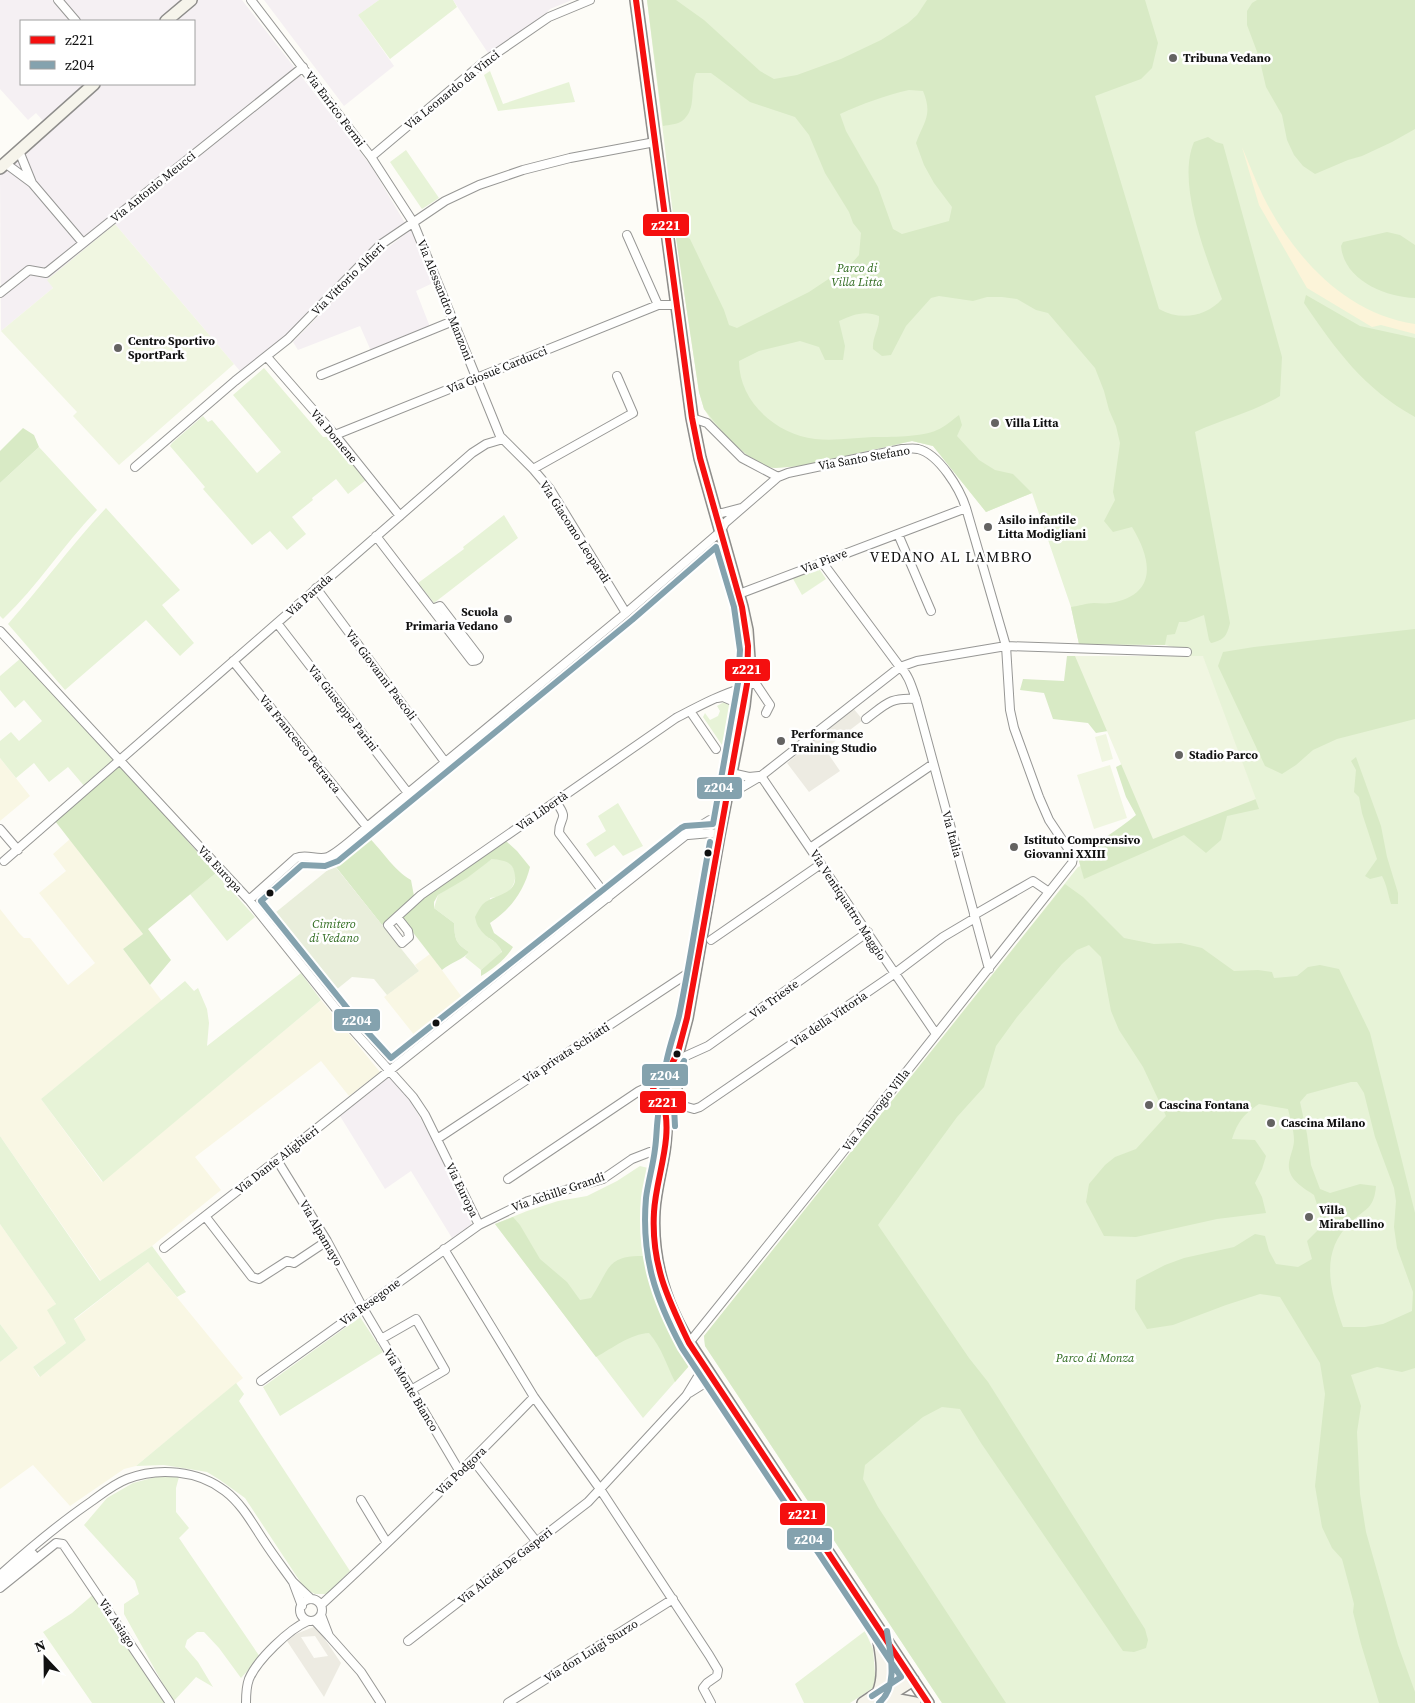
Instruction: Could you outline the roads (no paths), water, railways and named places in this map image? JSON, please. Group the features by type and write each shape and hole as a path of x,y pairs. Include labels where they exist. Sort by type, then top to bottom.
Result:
{"main road":[{"path":"167,20 191,0"},
{"path":"636,0 692,418 714,513 739,594 747,630 749,659 744,706 687,1018 677,1056 664,1081 653,1089 668,1102"},
{"path":"2,166 93,85"},
{"path":"664,1081 676,1089 668,1102 664,1151 654,1210 654,1243 657,1263 667,1298 689,1343 928,1703"},
{"path":"877,1626 882,1666 882,1685 878,1699"},
{"path":"878,1699 910,1677"},
{"path":"863,1703 878,1699 915,1703"}],"street":[{"path":"58,0 75,20"},
{"name":"Via Enrico Fermi","path":"251,0 371,157 414,222"},
{"name":"Via Leonardo da Vinci","path":"371,157 485,61 549,18 590,0"},
{"name":"Via Antonio Meucci","path":"0,293 29,270 46,273 303,66"},
{"name":"Via Vittorio Alfieri","path":"135,467 235,381 288,339 380,245 445,200 479,184 523,170 570,158 655,142"},
{"path":"19,151 32,184"},
{"path":"2,166 32,184 83,243"},
{"name":"Via Alessandro Manzoni","path":"414,222 476,379"},
{"path":"627,235 658,305"},
{"name":"Via Giosuè Carducci","path":"335,435 658,305 677,305"},
{"path":"321,374 453,321"},
{"name":"Via Domene","path":"267,357 335,435 400,516"},
{"path":"533,469 633,413 617,376"},
{"name":"Via Giacomo Leopardi","path":"476,379 500,436 550,489 626,613"},
{"path":"249,900 296,858 304,855 320,858 329,856 367,827 626,613 720,532 725,523 778,477 742,458 707,423 692,418"},
{"name":"Via Parada","path":"4,861 472,453 486,444 503,439"},
{"name":"Via Santo Stefano","path":"778,477 788,473 902,449 917,448 930,454 938,461 963,498 1006,646 1010,710 1014,728 1049,820 1073,858 1072,863 1062,876"},
{"path":"714,513 743,508"},
{"name":"Via Piave","path":"739,594 966,508"},
{"path":"898,534 930,611"},
{"path":"376,536 432,609 472,661 479,659 440,606 432,609"},
{"name":"Via Italia","path":"822,562 900,667 905,671 916,699 988,969"},
{"name":"Via Giovanni Pascoli","path":"316,588 445,762"},
{"name":"Via Giuseppe Parini","path":"277,623 408,793"},
{"name":"Via Europa","path":"0,631 249,900 353,1030 413,1097 425,1115 479,1224"},
{"path":"727,796 761,776 900,667 917,661 1006,646 1187,652"},
{"name":"Via Francesco Petrarca","path":"233,661 367,827"},
{"path":"747,686 756,684 763,693 770,705 766,713"},
{"name":"Via Libertà","path":"397,917 421,895 676,718 710,699 747,686"},
{"path":"710,699 723,697 744,706"},
{"path":"866,719 889,702 900,698 916,699"},
{"path":"690,711 716,749"},
{"path":"810,848 934,764"},
{"path":"731,773 749,777 761,776"},
{"name":"Via Ventiquattro Maggio","path":"761,776 936,1034"},
{"path":"556,802 563,812 564,819 559,828 559,834 608,898"},
{"name":"Via Dante Alighieri","path":"164,1248 686,836 710,820 723,818"},
{"path":"0,829 18,850"},
{"path":"686,836 700,833 719,835"},
{"path":"711,940 821,864"},
{"name":"Via Ambrogio Villa","path":"689,1343 1062,876"},
{"name":"Via della Vittoria","path":"639,1091 694,1109 700,1107 894,974 943,936 974,916 1033,881 1049,892"},
{"name":"Via Trieste","path":"677,1056 708,1046 868,932"},
{"name":"Via privata Schiatti","path":"437,1139 696,968"},
{"path":"508,1179 639,1091 664,1081"},
{"name":"Via Achille Grandi","path":"479,1224 528,1202 603,1179 632,1159 650,1152 664,1151"},
{"name":"Via Alpamayo","path":"277,1160 327,1241 363,1308"},
{"path":"204,1216 252,1277 259,1279 287,1261 294,1263 327,1241"},
{"name":"Via Resegone","path":"261,1381 479,1224"},
{"path":"444,1249 534,1397 600,1489 718,1670 717,1676 703,1688 711,1703"},
{"name":"Via Monte Bianco","path":"363,1308 460,1472"},
{"path":"381,1339 416,1319 445,1370 411,1390"},
{"name":"Via Alcide De Gasperi","path":"408,1641 588,1502 686,1396 710,1374"},
{"name":"Via Podgora","path":"321,1605 473,1460 534,1397"},
{"path":"473,1460 536,1541"},
{"path":"0,1581 16,1564 68,1518 98,1496 127,1479 161,1472 184,1473 212,1482 242,1507 292,1582 302,1606 302,1616 315,1619 356,1665 381,1703"},
{"path":"361,1500 387,1543"},
{"name":"Via Asiago","path":"0,1588 56,1543 63,1544 170,1703"},
{"path":"0,1575 16,1564"},
{"path":"246,1703 249,1679 267,1654 288,1634 315,1619 321,1605 311,1599 292,1582"},
{"path":"302,1606 311,1599"},
{"name":"Via don Luigi Sturzo","path":"508,1703 673,1599"}],"place":[{"name":"Tribuna Vedano","path":"1173,58"},
{"name":"Centro Sportivo SportPark","path":"118,348"},
{"name":"Villa Litta","path":"995,423"},
{"name":"Asilo infantile Litta Modigliani","path":"988,527"},
{"name":"Scuola Primaria Vedano","path":"508,619"},
{"name":"Performance Training Studio","path":"781,741"},
{"name":"Stadio Parco","path":"1179,755"},
{"name":"Istituto Comprensivo Giovanni XXIII","path":"1014,847"},
{"name":"Cascina Fontana","path":"1149,1105"},
{"name":"Cascina Milano","path":"1271,1123"},
{"name":"Villa Mirabellino","path":"1309,1217"}],"district":[{"name":"VEDANO AL LAMBRO","path":"951,557"}],"park label":[{"name":"Parco di Villa Litta","path":"857,275"},
{"name":"Cimitero di Vedano","path":"334,931"},
{"name":"Parco di Monza","path":"1095,1358"}]}
